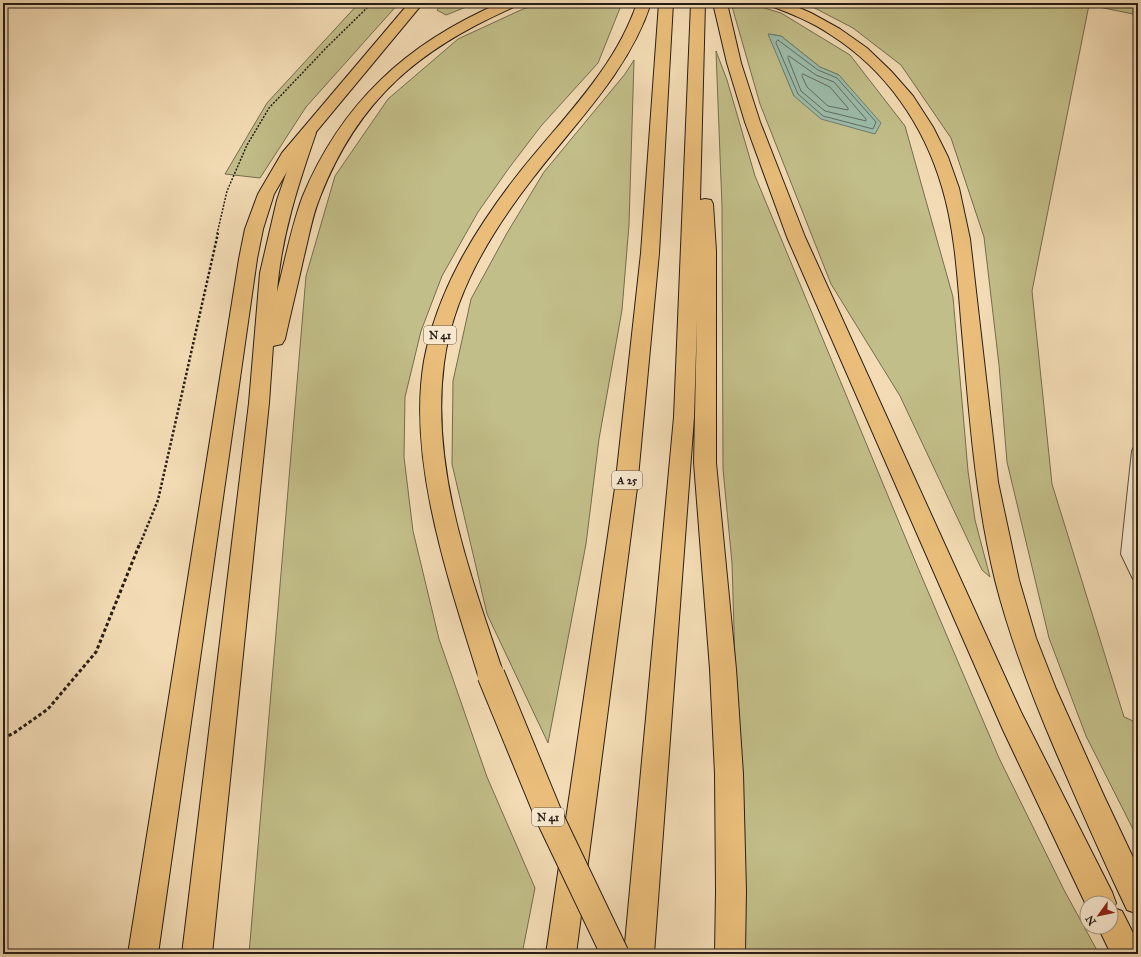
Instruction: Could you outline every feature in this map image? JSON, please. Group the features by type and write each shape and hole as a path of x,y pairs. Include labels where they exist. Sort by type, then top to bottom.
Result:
{"highway":[{"path":"143,954 248,259 254,229 266,194 274,177 290,153 416,3"},
{"path":"259,403 306,214 316,184 347,126 380,86 416,54 469,21 511,3"},
{"name":"N 41","path":"614,954 545,810 491,675 454,554 443,512 434,447 431,391 436,349 455,291 482,237 522,180 620,57 636,28 644,3"},
{"name":"A 25","path":"561,954 626,488 650,253 666,3"},
{"path":"640,954 684,417 696,104 698,3"},
{"path":"720,3 731,54 747,106 773,180 796,238 1012,721 1044,790 1097,895"},
{"path":"777,3 830,28 855,45 879,66 900,89 919,115 940,155 951,187 961,235 987,482 994,522 1008,581 1024,637 1039,678 1104,828 1138,899"},
{"path":"696,104 702,150 707,250 705,463 723,669 729,774 731,892 730,954"},
{"path":"197,954 259,403 269,273 285,200 308,132"},
{"path":"1118,935 1128,954"}],"lane":[{"path":"1138,451 1128,554 1138,574"}],"path":[{"path":"3,738 14,733 48,709 73,682 96,652 158,500 227,190 247,145 269,108 327,47 372,3"}],"shaded area":[{"path":"359,3 399,3 306,107 260,178 225,174 267,103"},
{"path":"442,3 476,3 446,15 437,10"},
{"path":"542,3 622,3 598,63 541,126 509,168 478,212 442,276 421,331 405,397 404,457 413,531 439,639 487,777 535,888 522,954 249,954 306,276 335,176 388,99 458,39 523,9"},
{"path":"731,3 748,3 781,13 850,55 905,126 953,297 968,471 975,520 990,577 982,570 900,396 831,284 760,104","holes":["769,34 781,36 820,67 839,75 794,96"]},
{"path":"805,3 1138,3 1138,15 1089,5 1032,291 1052,484 1124,717 1138,723 1138,839 1086,736 1049,638 1007,462 999,365 984,237 951,138 901,65 853,28"},
{"path":"716,51 727,80 755,176 918,568 999,758 1079,917 1079,935 1089,935 1099,954 744,954 732,563 723,469 722,207"},
{"path":"634,60 629,225 622,310 599,439 586,544 548,743 487,614 452,464 453,381 471,299 507,233 544,172 625,74"}],"water":[{"path":"768,34 781,36 820,67 839,75 881,123 875,134 821,119 794,96"}]}
